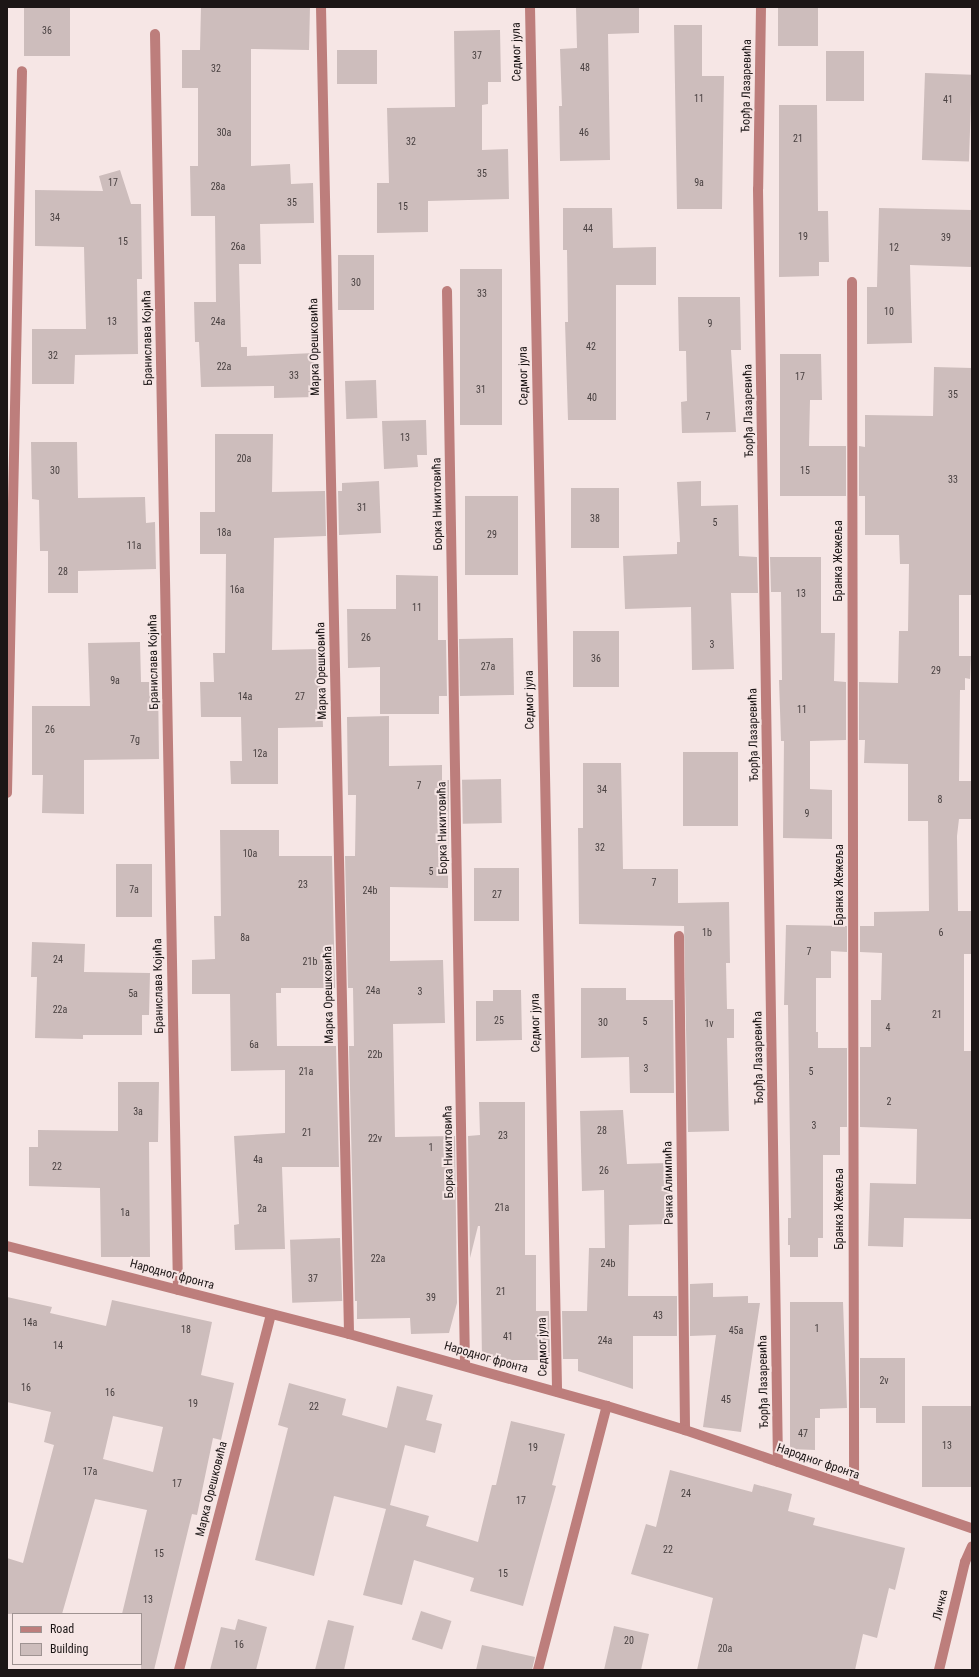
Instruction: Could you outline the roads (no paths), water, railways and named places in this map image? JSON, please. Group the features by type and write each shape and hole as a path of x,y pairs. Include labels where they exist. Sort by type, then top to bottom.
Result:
{"street":[{"name":"Марка Орешковића","path":"321,7 349,1334"},
{"name":"Седмог јула","path":"530,7 556,1392"},
{"name":"Ђорђа Лазаревића","path":"761,7 758,189 778,1462"},
{"name":"Бранислава Којића","path":"155,34 178,1290"},
{"path":"7,793 22,71"},
{"name":"Бранка Жежеља","path":"852,282 854,1487"},
{"name":"Борка Никитовића","path":"447,291 465,1365"},
{"name":"Ранка Алимпића","path":"679,936 685,1430"},
{"name":"Народног фронта","path":"7,1246 270,1315 349,1334 465,1365 607,1406 685,1430 972,1528"},
{"name":"Марка Орешковића","path":"179,1670 270,1315"},
{"path":"538,1670 607,1406"},
{"name":"Личка","path":"940,1670 965,1562 972,1546"}]}
